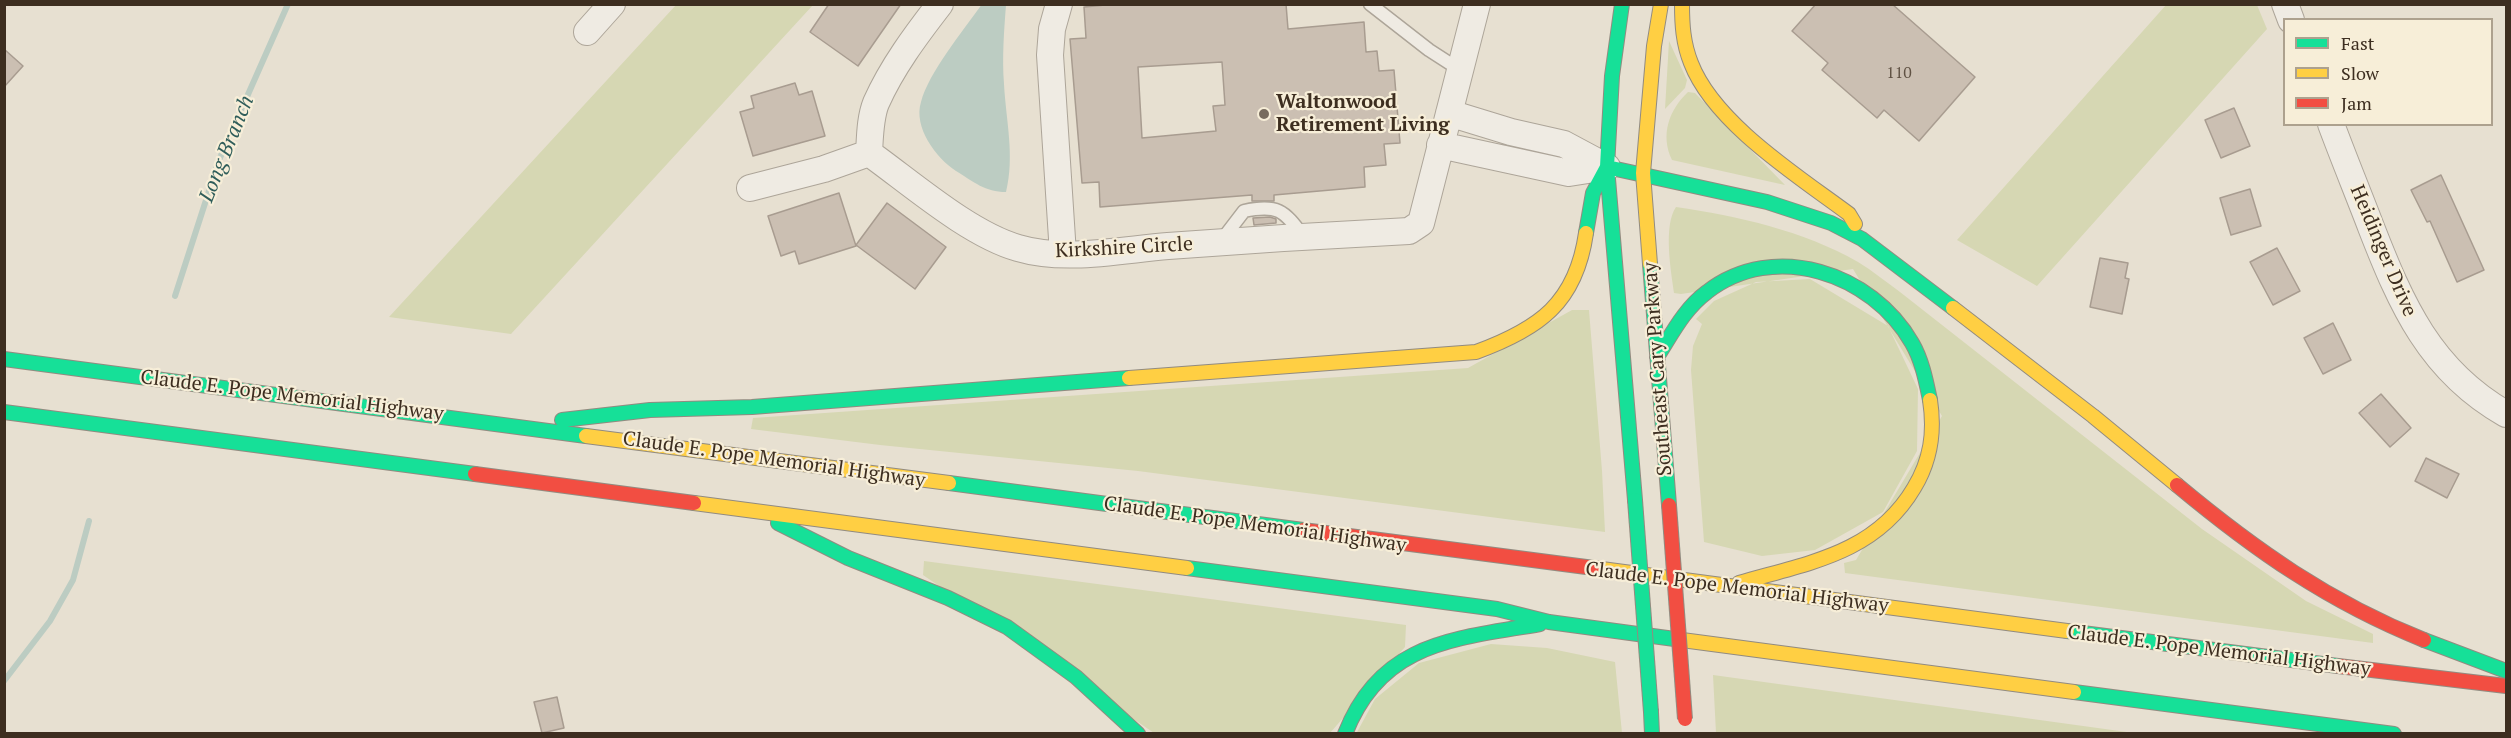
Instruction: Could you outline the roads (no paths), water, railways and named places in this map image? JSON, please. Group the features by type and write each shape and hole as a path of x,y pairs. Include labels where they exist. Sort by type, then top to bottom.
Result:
{"main road":[{"name":"Southeast Cary Parkway","path":"1622,4 1612,76 1607,167 1652,734"},
{"name":"Southeast Cary Parkway","path":"1661,4 1654,46 1643,173 1686,734"},
{"path":"1682,4 1683,38 1691,62 1705,90 1736,125 1849,214 1862,239"},
{"path":"514,425 650,410 752,407 1476,352 1510,341 1535,325 1558,305 1577,272 1582,257 1593,191 1607,167 1643,173 1803,211 1841,226 1862,239 2124,441 2248,544 2293,574 2376,621 2506,671"},
{"path":"1657,357 1685,314 1699,298 1719,283 1753,269 1789,264 1824,272 1863,291 1888,313 1913,344 1928,388 1932,440 1922,471 1913,489 1889,519 1869,538 1844,551 1724,587"},
{"name":"Claude E. Pope Memorial Highway","path":"4,358 1724,587 2457,682 2506,686"},
{"path":"4,412 1485,608 1549,622 2394,734"},
{"path":"755,511 848,558 903,578 1005,626 1050,657 1102,698 1138,734"},
{"path":"1344,734 1354,712 1374,684 1409,657 1460,637 1549,622"}],"street":[{"path":"587,32 612,4"},
{"path":"750,188 824,169 869,153 870,132 876,104 900,58 940,4"},
{"path":"1059,4 1052,29 1050,55 1063,254"},
{"name":"Kirkshire Circle","path":"869,153 950,212 999,241 1020,249 1063,254 1303,236 1409,231 1421,223 1477,4"},
{"path":"1449,113 1511,132 1564,144 1607,167"},
{"name":"Heidinger Drive","path":"2332,126 2390,276 2420,333 2439,360 2459,380 2506,414"},
{"path":"1440,145 1569,173 1607,167"}],"lane":[{"path":"1370,4 1429,50 1460,70"}],"waterway":[{"name":"Long Branch","path":"175,296 219,160 288,4"},
{"name":"Long Branch","path":"4,681 50,621 73,580 89,521"}],"place":[{"name":"Waltonwood Retirement Living","path":"1264,114"}]}
